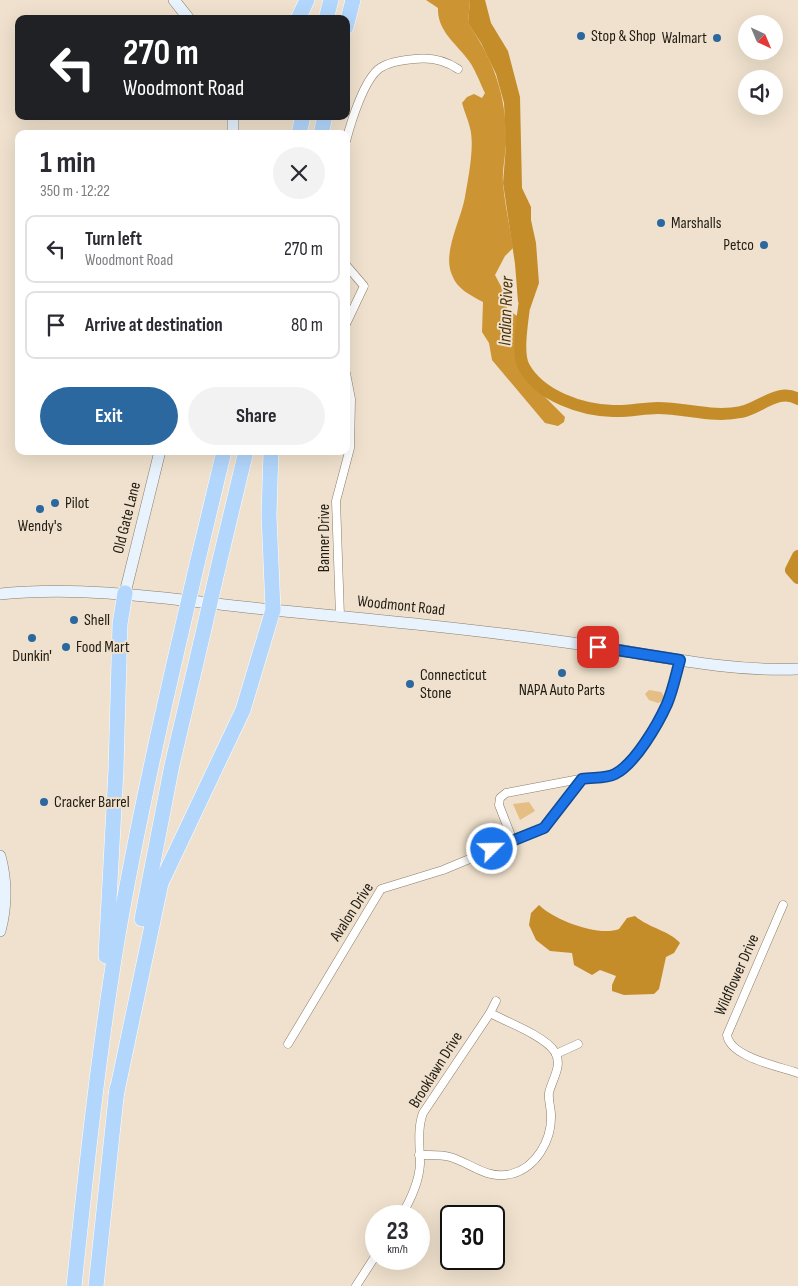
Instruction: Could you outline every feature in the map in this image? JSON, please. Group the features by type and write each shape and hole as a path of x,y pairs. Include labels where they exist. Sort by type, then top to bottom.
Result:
{"highway":[{"path":"300,15 308,0"},
{"path":"327,15 331,0"},
{"path":"349,15 353,0"},
{"path":"74,1286 101,1044 134,848 179,642 223,455"},
{"path":"96,1286 116,1096 147,892 172,765 245,455"},
{"path":"116,1096 161,883 243,710 273,610 269,515 270,455"},
{"path":"101,1044 116,770 120,624 125,593"}],"main road":[{"path":"174,0 186,15"},
{"name":"Old Gate Lane","path":"125,593 159,455"},
{"name":"Woodmont Road","path":"0,594 46,591 125,593 485,631 680,660 755,668 798,669"},
{"path":"0,856 6,899 0,931"}],"street":[{"path":"350,130 367,85 380,68 402,61 430,59 442,61 458,69"},
{"path":"350,270 364,286 350,316"},
{"name":"Banner Drive","path":"350,394 350,448"},
{"name":"Banner Drive","path":"340,616 336,501 348,455"},
{"path":"513,841 499,805 502,795 582,779 610,776 622,770 631,761 667,702 680,660"},
{"name":"Avalon Drive","path":"288,1044 381,889 442,870 544,828 582,779"},
{"name":"Wildflower Drive","path":"783,905 727,1035 730,1044 739,1052 798,1073"},
{"name":"Brooklawn Drive","path":"406,1205 417,1181 419,1127 427,1106 490,1013 496,1000"},
{"path":"419,1155 441,1154 492,1175 508,1175 524,1168 538,1155 550,1132 549,1097 558,1064 556,1054 543,1041 490,1013"},
{"path":"556,1054 578,1044"},
{"path":"356,1286 366,1270"}],"shaded area":[{"path":"426,0 470,0 468,23 485,52 498,81 506,128 503,184 513,248 505,256 495,275 505,294 507,310 526,321 520,363 546,398 565,417 564,422 558,426 545,423 492,360 489,343 482,332 483,302 461,288 452,275 449,257 453,236 465,197 472,144 470,128 462,103 467,97 474,94 482,98 485,93 469,61 444,30 438,8"},
{"path":"470,0 485,0 491,23 508,51 520,97 522,188 531,207 539,283 530,309 518,302 515,264 503,183 506,145 504,103 496,74 481,43 468,23"},
{"path":"649,690 661,692 664,696 663,701 658,703 649,700 645,694"},
{"path":"529,802 535,811 520,820 513,804"},
{"path":"539,905 555,916 577,926 600,931 619,929 627,918 635,916 676,939 680,943 674,953 666,957 659,989 654,994 624,995 612,991 612,985 616,976 600,970 592,975 574,965 572,953 550,951 536,940 529,925 531,913"}],"waterway":[{"name":"Indian River","path":"526,289 520,341 521,360 531,377 540,386 563,400 601,410 619,411 668,408 731,414 748,410 776,397 791,396 798,399"},
{"name":"Indian River","path":"798,556 791,570 798,578"}],"place":[{"name":"Stop & Shop","path":"581,36"},
{"name":"Walmart","path":"717,38"},
{"name":"Marshalls","path":"661,223"},
{"name":"Petco","path":"764,245"},
{"name":"Pilot","path":"55,503"},
{"name":"Wendy's","path":"40,509"},
{"name":"Shell","path":"74,620"},
{"name":"Dunkin'","path":"32,638"},
{"name":"Food Mart","path":"66,647"},
{"name":"NAPA Auto Parts","path":"562,673"},
{"name":"Connecticut Stone","path":"410,684"},
{"name":"Cracker Barrel","path":"44,802"}],"route":[{"path":"492,849 544,828 582,779 602,778 617,774 635,757 659,719 667,702 680,660 598,647"}]}
